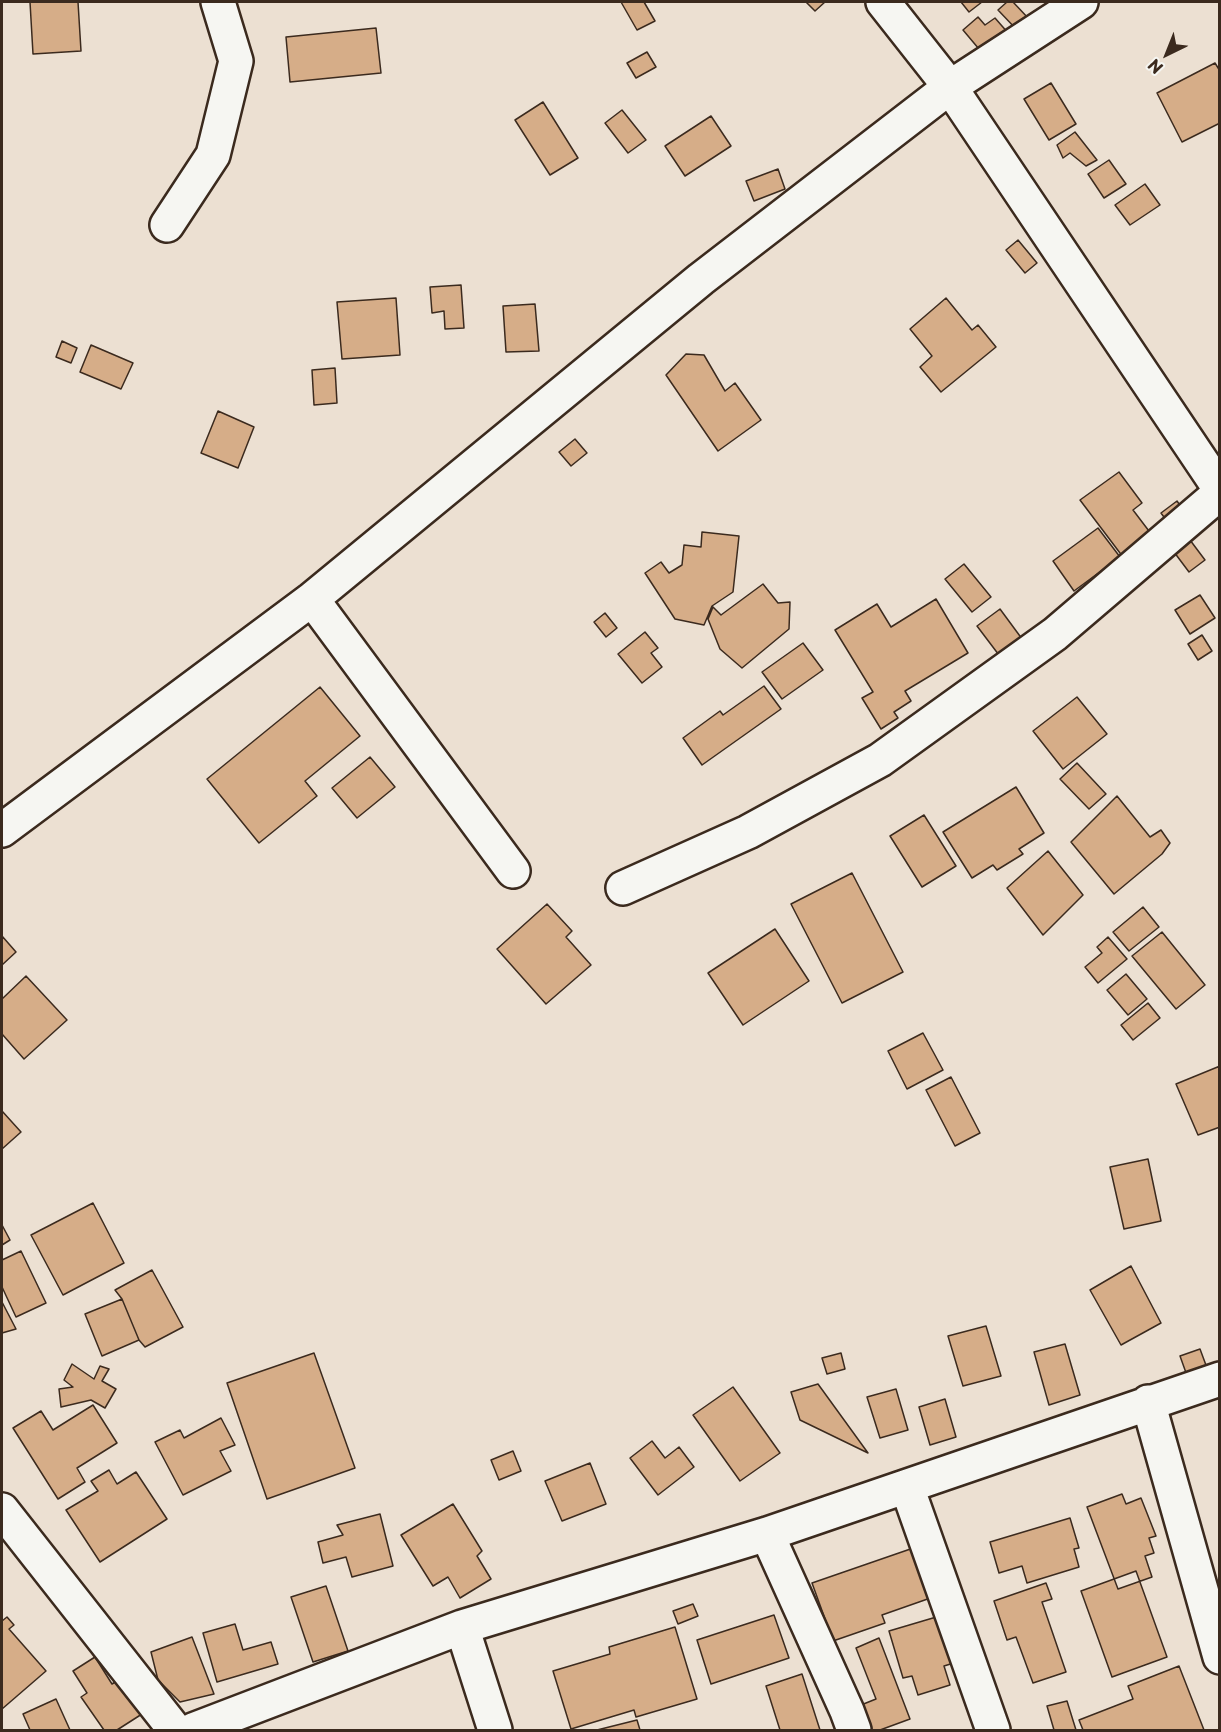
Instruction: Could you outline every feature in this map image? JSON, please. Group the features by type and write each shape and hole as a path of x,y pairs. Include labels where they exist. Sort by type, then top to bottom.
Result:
{"street":[{"path":"167,225 213,155 236,61 218,2"},
{"path":"623,888 748,832 880,760 1055,634 1220,491 950,87 883,2"},
{"path":"2,830 312,599 701,279 950,87 1081,2"},
{"path":"312,599 513,871"},
{"path":"193,1731 462,1627 767,1534 1220,1379"},
{"path":"1148,1402 1220,1657"},
{"path":"907,1487 993,1731"},
{"path":"2,1510 175,1731"},
{"path":"767,1534 854,1731"},
{"path":"462,1627 495,1731"}],"building":[{"path":"30,2 78,2 81,51 33,54"},
{"path":"621,2 644,2 655,21 637,30"},
{"path":"806,2 825,2 815,11"},
{"path":"961,2 982,2 969,12"},
{"path":"1007,2 1013,2 1029,19 1017,30 998,10"},
{"path":"978,17 985,25 995,18 1009,34 984,55 963,30"},
{"path":"376,28 381,73 290,82 286,37"},
{"path":"647,52 656,67 636,78 627,63"},
{"path":"1215,63 1220,71 1220,123 1182,142 1157,93"},
{"path":"1051,83 1076,124 1049,140 1024,99"},
{"path":"543,102 578,158 550,175 515,120"},
{"path":"622,110 646,140 628,153 605,123"},
{"path":"711,116 731,146 685,176 665,146"},
{"path":"1075,132 1097,160 1086,166 1070,153 1063,158 1057,145"},
{"path":"1109,160 1126,184 1104,198 1088,174"},
{"path":"778,169 785,189 754,201 746,181"},
{"path":"1145,184 1160,205 1130,225 1115,205"},
{"path":"1018,240 1037,263 1025,273 1006,250"},
{"path":"461,285 464,328 445,329 444,311 432,313 430,287"},
{"path":"396,298 400,355 342,359 337,302"},
{"path":"946,298 972,330 978,325 996,347 941,392 920,367 932,356 910,329"},
{"path":"535,304 539,351 506,352 503,306"},
{"path":"62,341 77,348 71,363 56,357"},
{"path":"91,345 133,363 121,389 80,372"},
{"path":"686,354 704,355 725,391 735,383 761,420 718,451 666,375"},
{"path":"335,368 337,403 314,405 312,370"},
{"path":"218,411 254,427 238,468 201,453"},
{"path":"575,439 587,453 571,466 559,452"},
{"path":"1119,472 1142,503 1133,510 1152,535 1123,557 1080,500"},
{"path":"1177,501 1188,517 1172,528 1161,513"},
{"path":"1098,528 1120,557 1074,591 1053,561"},
{"path":"702,532 739,536 733,592 712,606 704,625 675,619 645,573 661,562 669,573 682,565 684,545 701,547"},
{"path":"1190,540 1205,560 1189,572 1174,552"},
{"path":"964,564 991,597 972,612 945,579"},
{"path":"763,584 778,603 790,602 789,629 742,668 720,649 708,619 713,607 721,615"},
{"path":"1200,595 1215,618 1190,634 1175,610"},
{"path":"936,599 968,653 905,691 911,701 894,712 898,718 881,729 862,698 873,692 835,630 877,604 891,627"},
{"path":"1000,609 1028,647 1005,663 977,626"},
{"path":"605,613 617,628 606,637 594,622"},
{"path":"645,632 658,648 651,653 662,667 642,683 618,654"},
{"path":"1202,635 1212,651 1198,660 1188,644"},
{"path":"803,643 823,670 782,699 762,672"},
{"path":"764,686 781,709 702,765 683,738 720,711 723,715"},
{"path":"320,687 360,736 305,781 317,796 259,843 207,779"},
{"path":"1077,697 1107,734 1063,769 1033,731"},
{"path":"370,757 395,787 357,818 332,788"},
{"path":"1077,763 1106,794 1089,809 1060,779"},
{"path":"1016,787 1044,833 1019,849 1023,854 997,870 993,865 972,878 943,832"},
{"path":"1117,796 1150,837 1161,830 1170,843 1162,854 1114,894 1071,842"},
{"path":"924,815 956,866 922,887 890,836"},
{"path":"1048,851 1083,895 1043,935 1007,888"},
{"path":"852,873 903,972 842,1003 791,904"},
{"path":"547,904 572,931 566,937 591,965 546,1004 497,949"},
{"path":"1143,907 1159,927 1129,951 1113,932"},
{"path":"775,929 809,981 743,1025 708,973"},
{"path":"1162,932 1205,985 1176,1009 1132,956"},
{"path":"2,936 16,952 2,965"},
{"path":"1108,937 1127,959 1098,983 1085,967 1102,953 1097,947"},
{"path":"1126,974 1147,999 1128,1015 1107,990"},
{"path":"26,976 67,1020 24,1059 2,1034 2,999"},
{"path":"1148,1003 1160,1018 1133,1040 1121,1025"},
{"path":"923,1033 943,1070 907,1089 888,1051"},
{"path":"1220,1066 1220,1127 1198,1135 1176,1084"},
{"path":"951,1077 980,1133 955,1146 926,1090"},
{"path":"2,1111 21,1132 2,1149"},
{"path":"1148,1159 1161,1221 1124,1229 1110,1167"},
{"path":"93,1203 124,1263 63,1295 31,1235"},
{"path":"2,1225 10,1240 2,1245"},
{"path":"21,1251 46,1303 16,1317 2,1287 2,1260"},
{"path":"1131,1266 1161,1323 1121,1345 1090,1290"},
{"path":"152,1270 183,1327 145,1347 139,1340 122,1299 115,1290"},
{"path":"122,1299 139,1340 102,1356 85,1314"},
{"path":"2,1302 16,1329 2,1333"},
{"path":"986,1326 1001,1376 963,1386 948,1336"},
{"path":"1065,1344 1080,1395 1049,1405 1034,1352"},
{"path":"1200,1349 1210,1376 1190,1384 1180,1356"},
{"path":"314,1353 355,1468 267,1499 227,1383"},
{"path":"841,1353 845,1369 827,1374 822,1358"},
{"path":"72,1364 94,1379 100,1366 109,1369 102,1381 116,1389 105,1408 91,1400 61,1407 59,1389 73,1387 64,1380"},
{"path":"818,1384 868,1453 800,1420 791,1392"},
{"path":"733,1387 780,1453 740,1481 693,1415"},
{"path":"896,1389 908,1430 880,1438 867,1397"},
{"path":"945,1399 956,1437 930,1445 919,1407"},
{"path":"93,1405 117,1443 77,1468 85,1482 58,1499 13,1428 41,1411 53,1430"},
{"path":"221,1418 235,1445 220,1451 231,1471 183,1495 155,1442 180,1430 184,1438"},
{"path":"652,1441 665,1458 679,1447 694,1467 658,1495 630,1458"},
{"path":"513,1451 521,1471 499,1480 491,1460"},
{"path":"590,1463 606,1504 562,1521 545,1481"},
{"path":"109,1470 117,1484 136,1472 167,1519 100,1562 66,1510 98,1491 91,1481"},
{"path":"1122,1494 1126,1504 1141,1498 1156,1536 1149,1538 1154,1553 1145,1556 1152,1577 1118,1589 1087,1507"},
{"path":"453,1504 482,1551 477,1556 491,1579 460,1598 448,1577 433,1586 401,1535"},
{"path":"380,1514 393,1566 352,1577 346,1557 323,1563 318,1542 343,1535 337,1525"},
{"path":"1070,1518 1079,1548 1074,1549 1079,1567 1027,1583 1022,1566 999,1573 990,1542"},
{"path":"922,1545 939,1595 882,1615 885,1623 833,1641 812,1583"},
{"path":"1136,1571 1167,1657 1112,1677 1081,1591"},
{"path":"1046,1583 1052,1599 1042,1602 1066,1672 1033,1683 1016,1637 1007,1640 994,1601"},
{"path":"326,1586 348,1651 313,1662 291,1597"},
{"path":"693,1604 698,1616 678,1624 673,1611"},
{"path":"774,1615 789,1658 711,1684 697,1640"},
{"path":"943,1615 957,1662 944,1666 950,1685 918,1695 912,1676 903,1678 889,1631"},
{"path":"7,1617 14,1625 9,1629 46,1671 2,1709 2,1621"},
{"path":"235,1624 243,1650 271,1642 278,1664 217,1682 203,1633"},
{"path":"675,1627 697,1699 636,1717 634,1710 571,1729 553,1671 610,1654 609,1647"},
{"path":"192,1637 214,1694 180,1702 158,1680 151,1652"},
{"path":"879,1638 910,1719 880,1730 871,1730 861,1705 876,1699 856,1648"},
{"path":"95,1657 112,1684 120,1679 142,1714 117,1730 104,1730 81,1697 87,1693 73,1671"},
{"path":"1179,1666 1204,1730 1083,1730 1079,1720 1133,1699 1128,1686"},
{"path":"802,1674 820,1730 780,1730 766,1686"},
{"path":"56,1699 70,1730 30,1730 23,1714"},
{"path":"1067,1701 1076,1730 1054,1730 1047,1706"},
{"path":"637,1720 640,1730 597,1730"}]}
